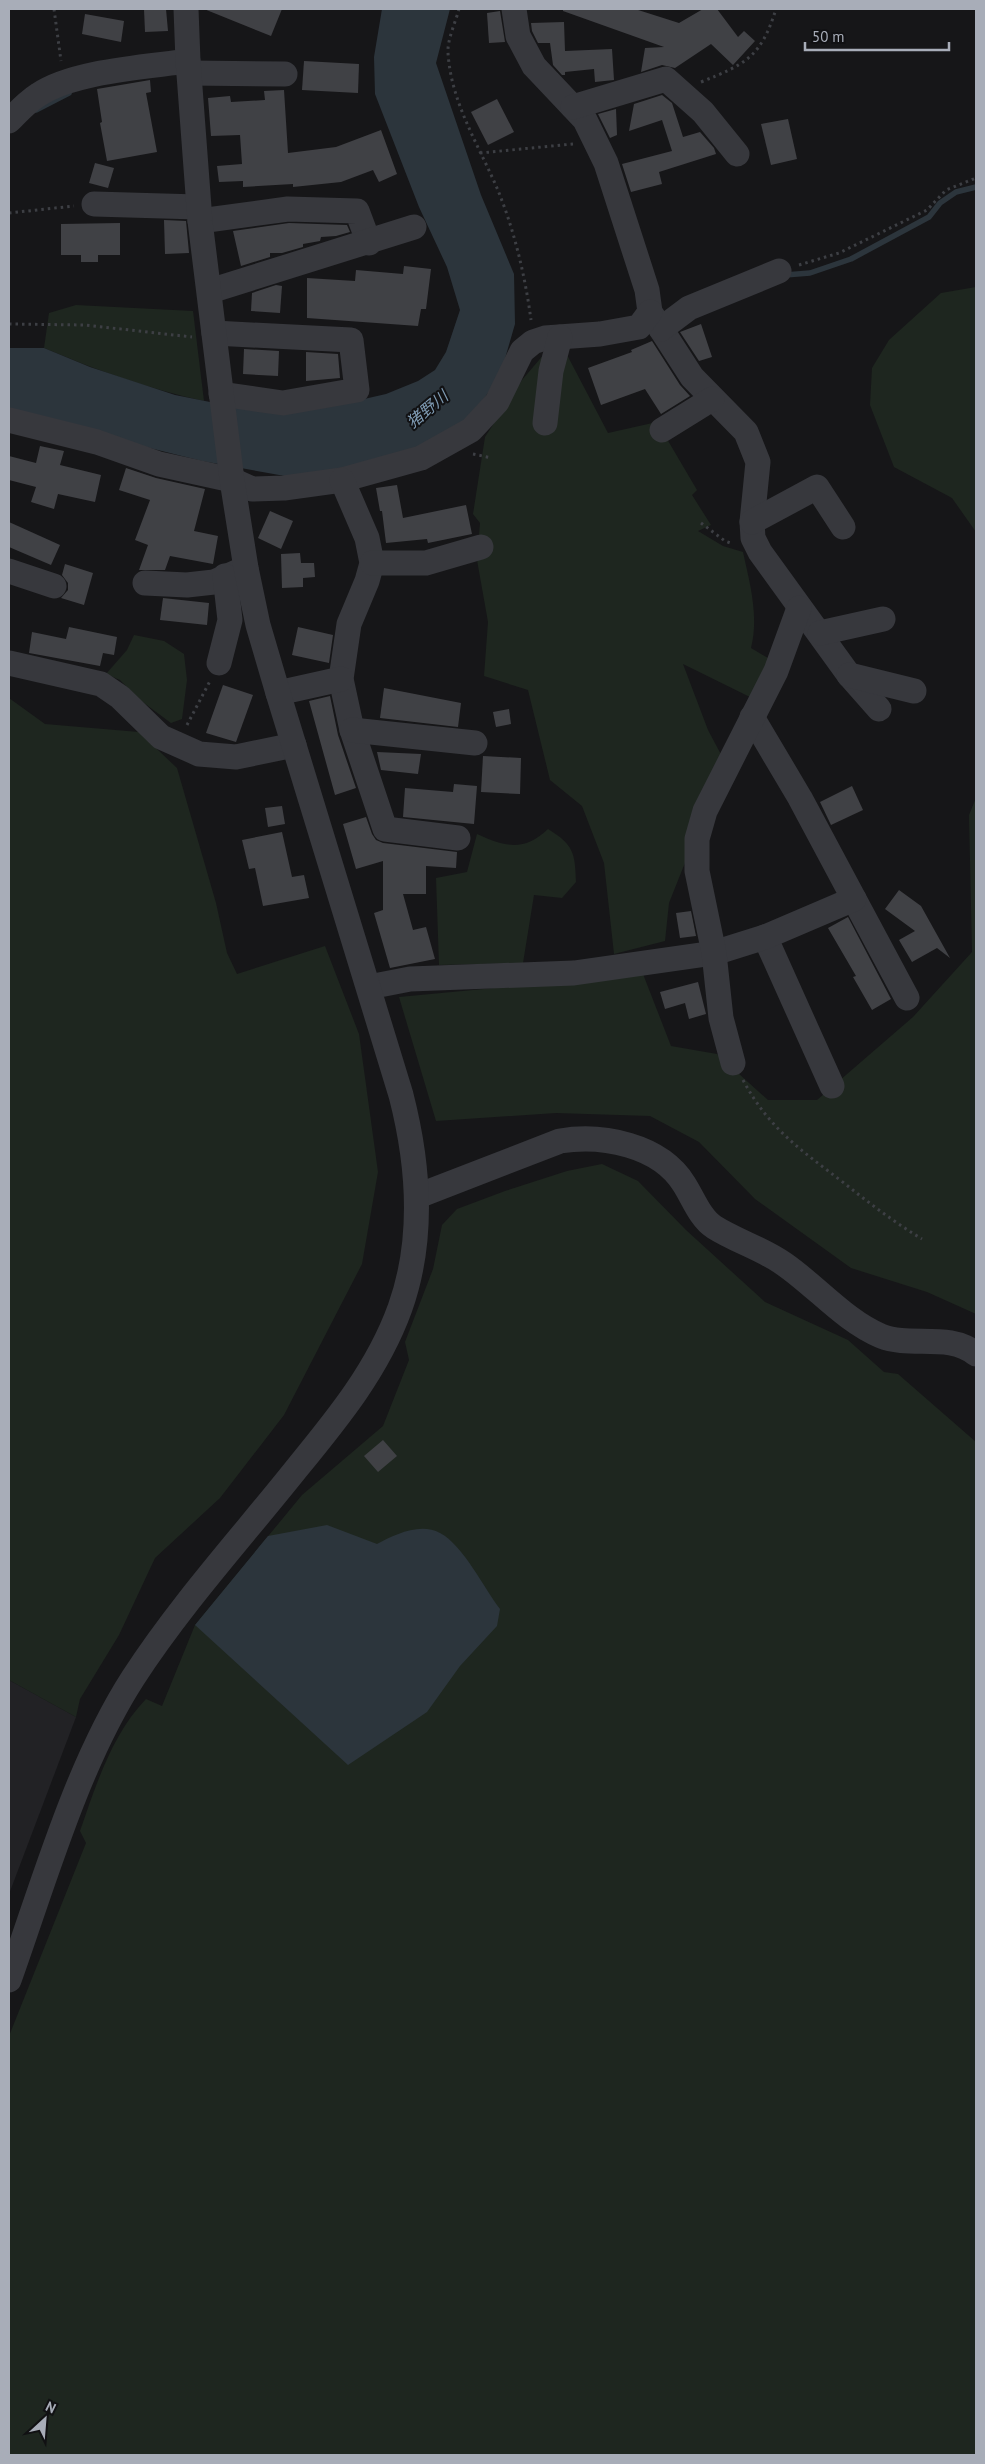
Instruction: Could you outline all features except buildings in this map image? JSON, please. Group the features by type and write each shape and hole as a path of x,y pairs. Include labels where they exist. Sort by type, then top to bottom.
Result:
{"street":[{"path":"186,9 188,67 199,214 232,480 236,572 230,620 219,663"},
{"path":"514,9 518,36 534,66 585,120 606,163 656,321 692,377 746,432 758,462 752,522 753,538 760,552 799,608 820,633 848,675 879,709"},
{"path":"9,121 39,94 97,74 188,67 285,74"},
{"path":"573,107 666,79 703,112 736,154"},
{"path":"94,204 199,214 288,209 357,211 369,243"},
{"path":"210,291 369,243 414,227"},
{"path":"9,420 97,442 159,464 232,480 252,489 284,488 342,480 421,458 471,430 497,402 522,351 533,342 545,338 600,334 640,327 780,271"},
{"path":"215,336 351,340 357,390 283,403 222,396"},
{"path":"545,423 552,371 560,337"},
{"path":"662,430 712,399"},
{"path":"342,480 366,538 372,563 367,581 349,624 341,678 352,730 385,829 458,838"},
{"path":"752,522 817,487 843,527"},
{"path":"372,563 426,563 481,546"},
{"path":"9,571 54,586"},
{"path":"145,583 187,586 214,582 236,572"},
{"path":"9,1980 80,1782 115,1709 132,1679 187,1604 338,1418 363,1384 381,1352 400,1308 409,1276 418,1196 412,1137 369,987 258,625 236,572"},
{"path":"733,1063 721,1018 714,953 697,871 697,839 705,811 776,671 799,608"},
{"path":"820,633 883,619"},
{"path":"9,663 101,684 120,697 161,737 200,754 236,757 294,744"},
{"path":"848,675 914,692"},
{"path":"278,693 341,678"},
{"path":"752,717 800,798 907,998"},
{"path":"352,730 474,743"},
{"path":"369,987 410,979 574,973 714,953 764,936 854,899"},
{"path":"764,936 832,1086"},
{"path":"418,1196 560,1140 579,1138 637,1146 655,1155 671,1168 683,1182 695,1205 712,1226 783,1264 856,1322 882,1336 910,1340 941,1341 971,1350 976,1354"}],"path":[{"path":"54,9 64,84"},
{"path":"460,9 447,51 453,84 470,134 497,188 514,238 527,292 533,342"},
{"path":"679,91 732,70 758,50 769,29 776,9"},
{"path":"480,153 596,142"},
{"path":"780,271 839,253 927,210 946,190 976,178"},
{"path":"9,212 94,204"},
{"path":"9,324 85,325 215,336"},
{"path":"471,454 492,458"},
{"path":"701,523 725,541 760,552"},
{"path":"176,744 219,663"},
{"path":"733,1063 755,1102 786,1139 895,1223 922,1239"}],"shaded area":[{"path":"976,287 976,532 952,498 894,467 870,405 872,368 889,340 941,293"},
{"path":"76,305 193,311 204,401 163,391 123,378 44,348 49,313"},
{"path":"565,351 608,433 657,422 697,490 692,495 711,525 698,531 723,546 743,552 754,612 751,648 778,664 754,699 683,664 708,730 725,762 669,903 665,941 614,954 604,863 582,806 550,780 528,690 484,676 488,622 477,560 480,523 473,514 485,437 522,380 545,353"},
{"path":"134,635 164,641 184,654 187,680 182,719 171,723 140,700 120,680 106,674 127,650"},
{"path":"9,698 45,724 139,732 177,768 216,903 227,953 237,974 325,946 359,1034 378,1172 362,1264 284,1415 220,1498 155,1558 119,1635 80,1699 76,1717 9,1680"},
{"path":"976,798 976,1314 927,1292 851,1268 755,1199 699,1142 650,1116 556,1113 436,1121 399,997 643,974 671,1046 717,1054 768,1100 817,1100 913,1017 972,952 969,815"},
{"path":"548,829 568,845 574,857 576,882 562,898 534,895 523,963 439,965 436,878 467,872 477,834 497,842 514,845 531,841"},
{"path":"602,1164 638,1181 686,1230 765,1302 848,1340 884,1372 898,1374 976,1442 976,2455 9,2455 9,2036 86,1843 80,1831 106,1761 124,1728 146,1699 162,1706 195,1625 302,1495 383,1426 409,1360 405,1342 433,1269 442,1225 457,1209 567,1171"},
{"path":"9,1680 76,1717 9,1894"}],"water":[{"name":"猪野川","path":"382,9 450,9 436,63 481,195 514,274 515,324 500,376 461,431 411,454 307,480 202,461 9,413 9,348 44,348 90,367 175,395 245,409 329,407 386,394 418,381 435,370 446,352 460,310 447,267 419,207 375,94 374,57"},
{"path":"327,1525 377,1544 391,1537 416,1529 432,1530 440,1533 449,1539 465,1557 500,1609 497,1626 460,1666 427,1712 348,1765 195,1625 268,1536"}],"waterway":[{"path":"36,110 69,93"},
{"path":"785,275 810,273 851,259 929,217 940,203 956,192 976,187"}]}
